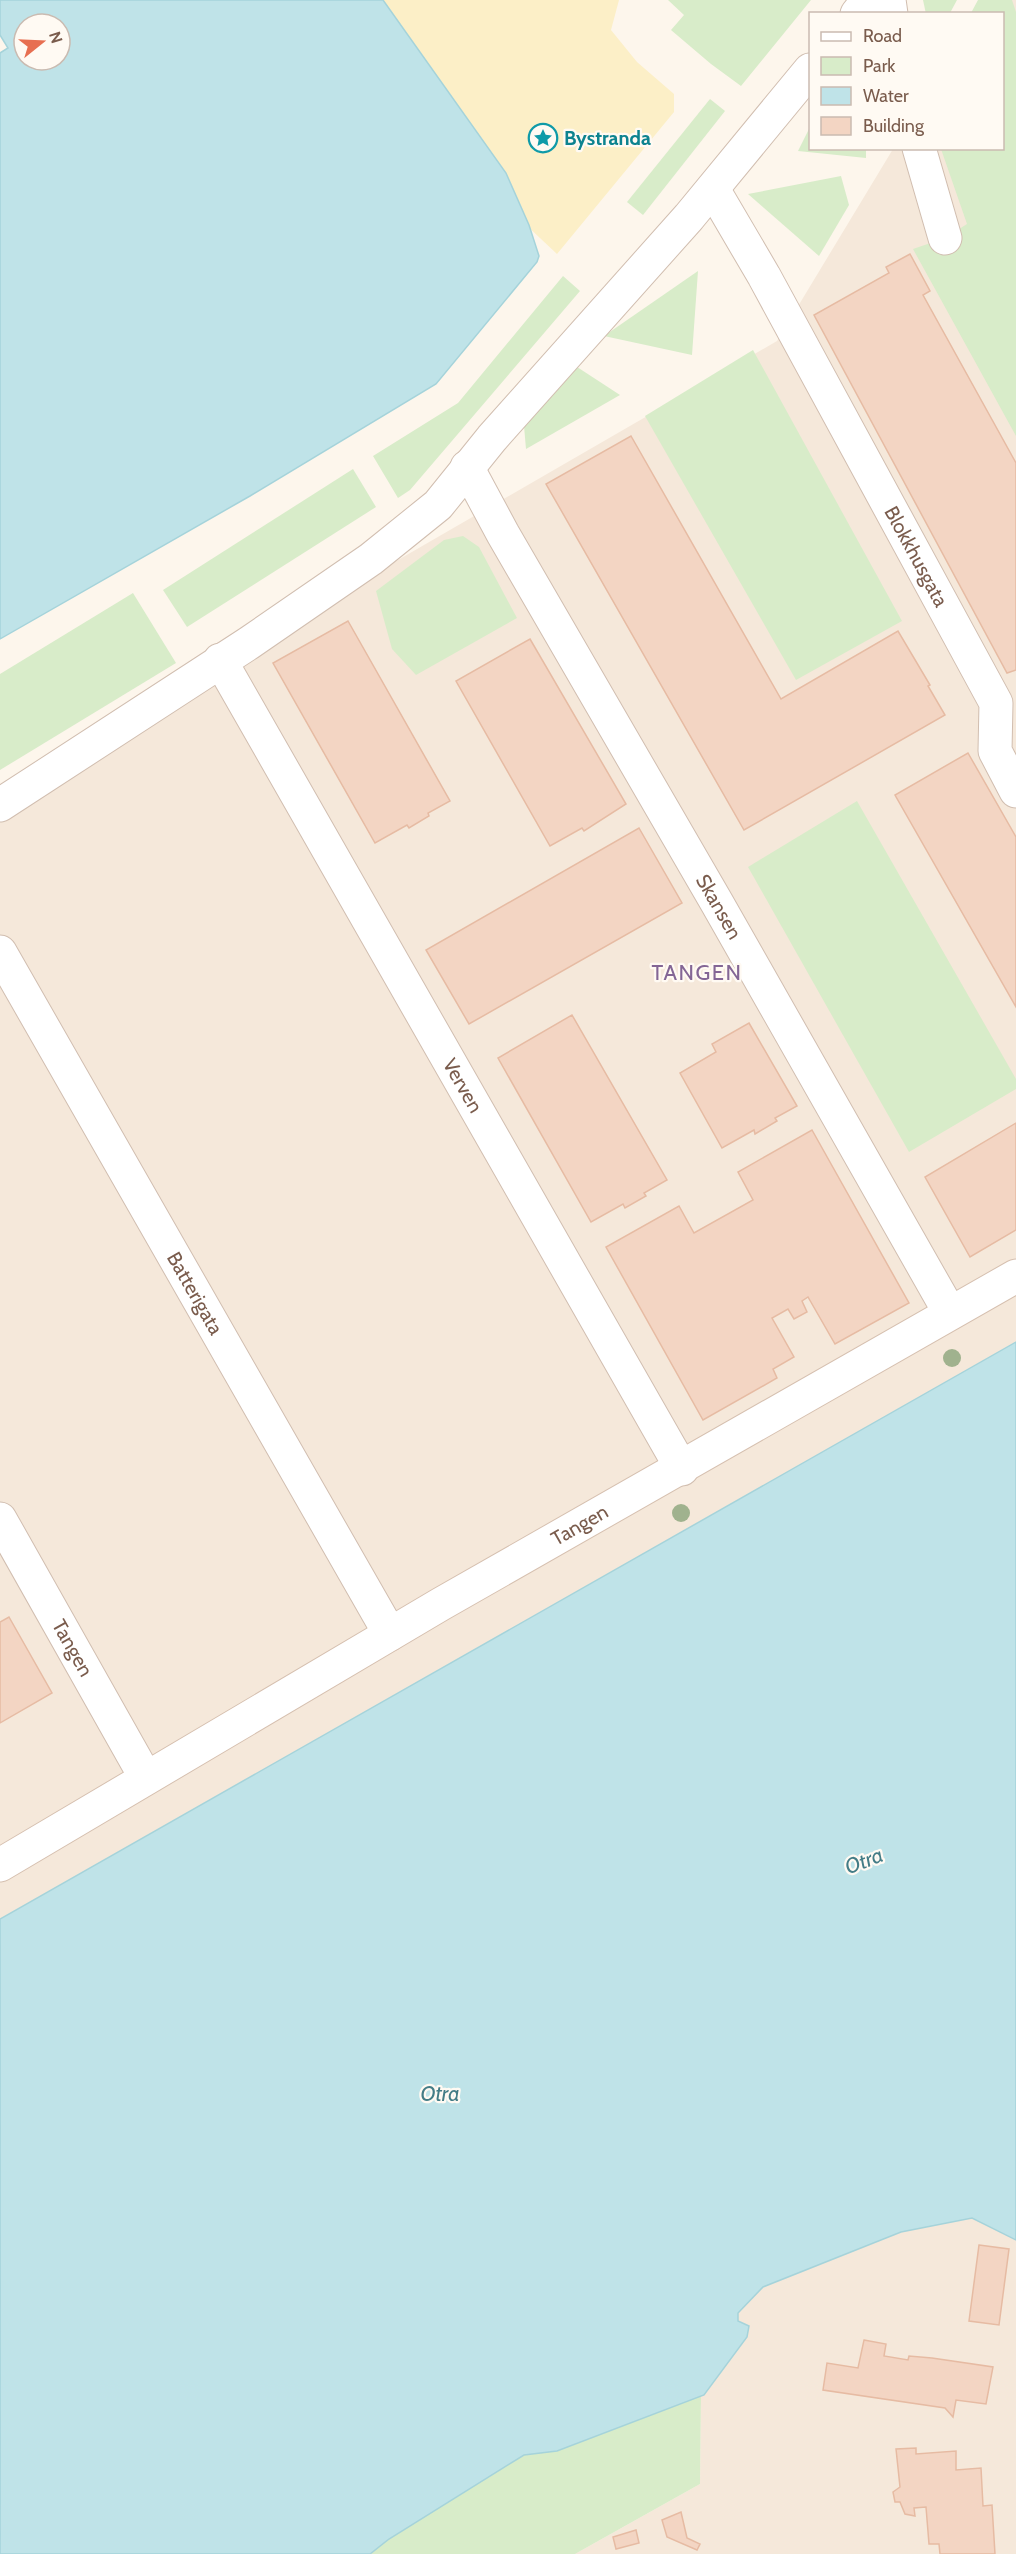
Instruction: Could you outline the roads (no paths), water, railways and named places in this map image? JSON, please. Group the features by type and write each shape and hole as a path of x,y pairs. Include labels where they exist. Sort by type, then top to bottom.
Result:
{"street":[{"path":"859,12 868,0"},
{"path":"0,805 68,763 220,660 249,643 408,531 438,505 467,467 713,189 809,71"},
{"path":"920,150 945,238"},
{"name":"Blokkhusgata","path":"713,189 996,703 995,751 1016,791"},
{"name":"Skansen","path":"467,467 503,534 717,903 950,1313"},
{"name":"Verven","path":"220,660 682,1469"},
{"name":"Batterigata","path":"0,952 390,1634"},
{"name":"Tangen","path":"0,1865 390,1634 1016,1276"},
{"name":"Tangen","path":"0,1519 146,1778"}],"water":[{"path":"0,0 383,0 506,173 529,225 539,256 537,262 436,384 250,496 0,639 0,53 8,48 0,35"},
{"name":"Otra","path":"1016,1342 1016,2240 972,2218 901,2232 763,2287 738,2313 738,2321 749,2326 747,2337 704,2395 557,2451 524,2455 389,2539 370,2554 0,2554 0,1919"}],"place":[{"name":"Bystranda","path":"543,138"}],"district":[{"name":"TANGEN","path":"697,972"}]}
